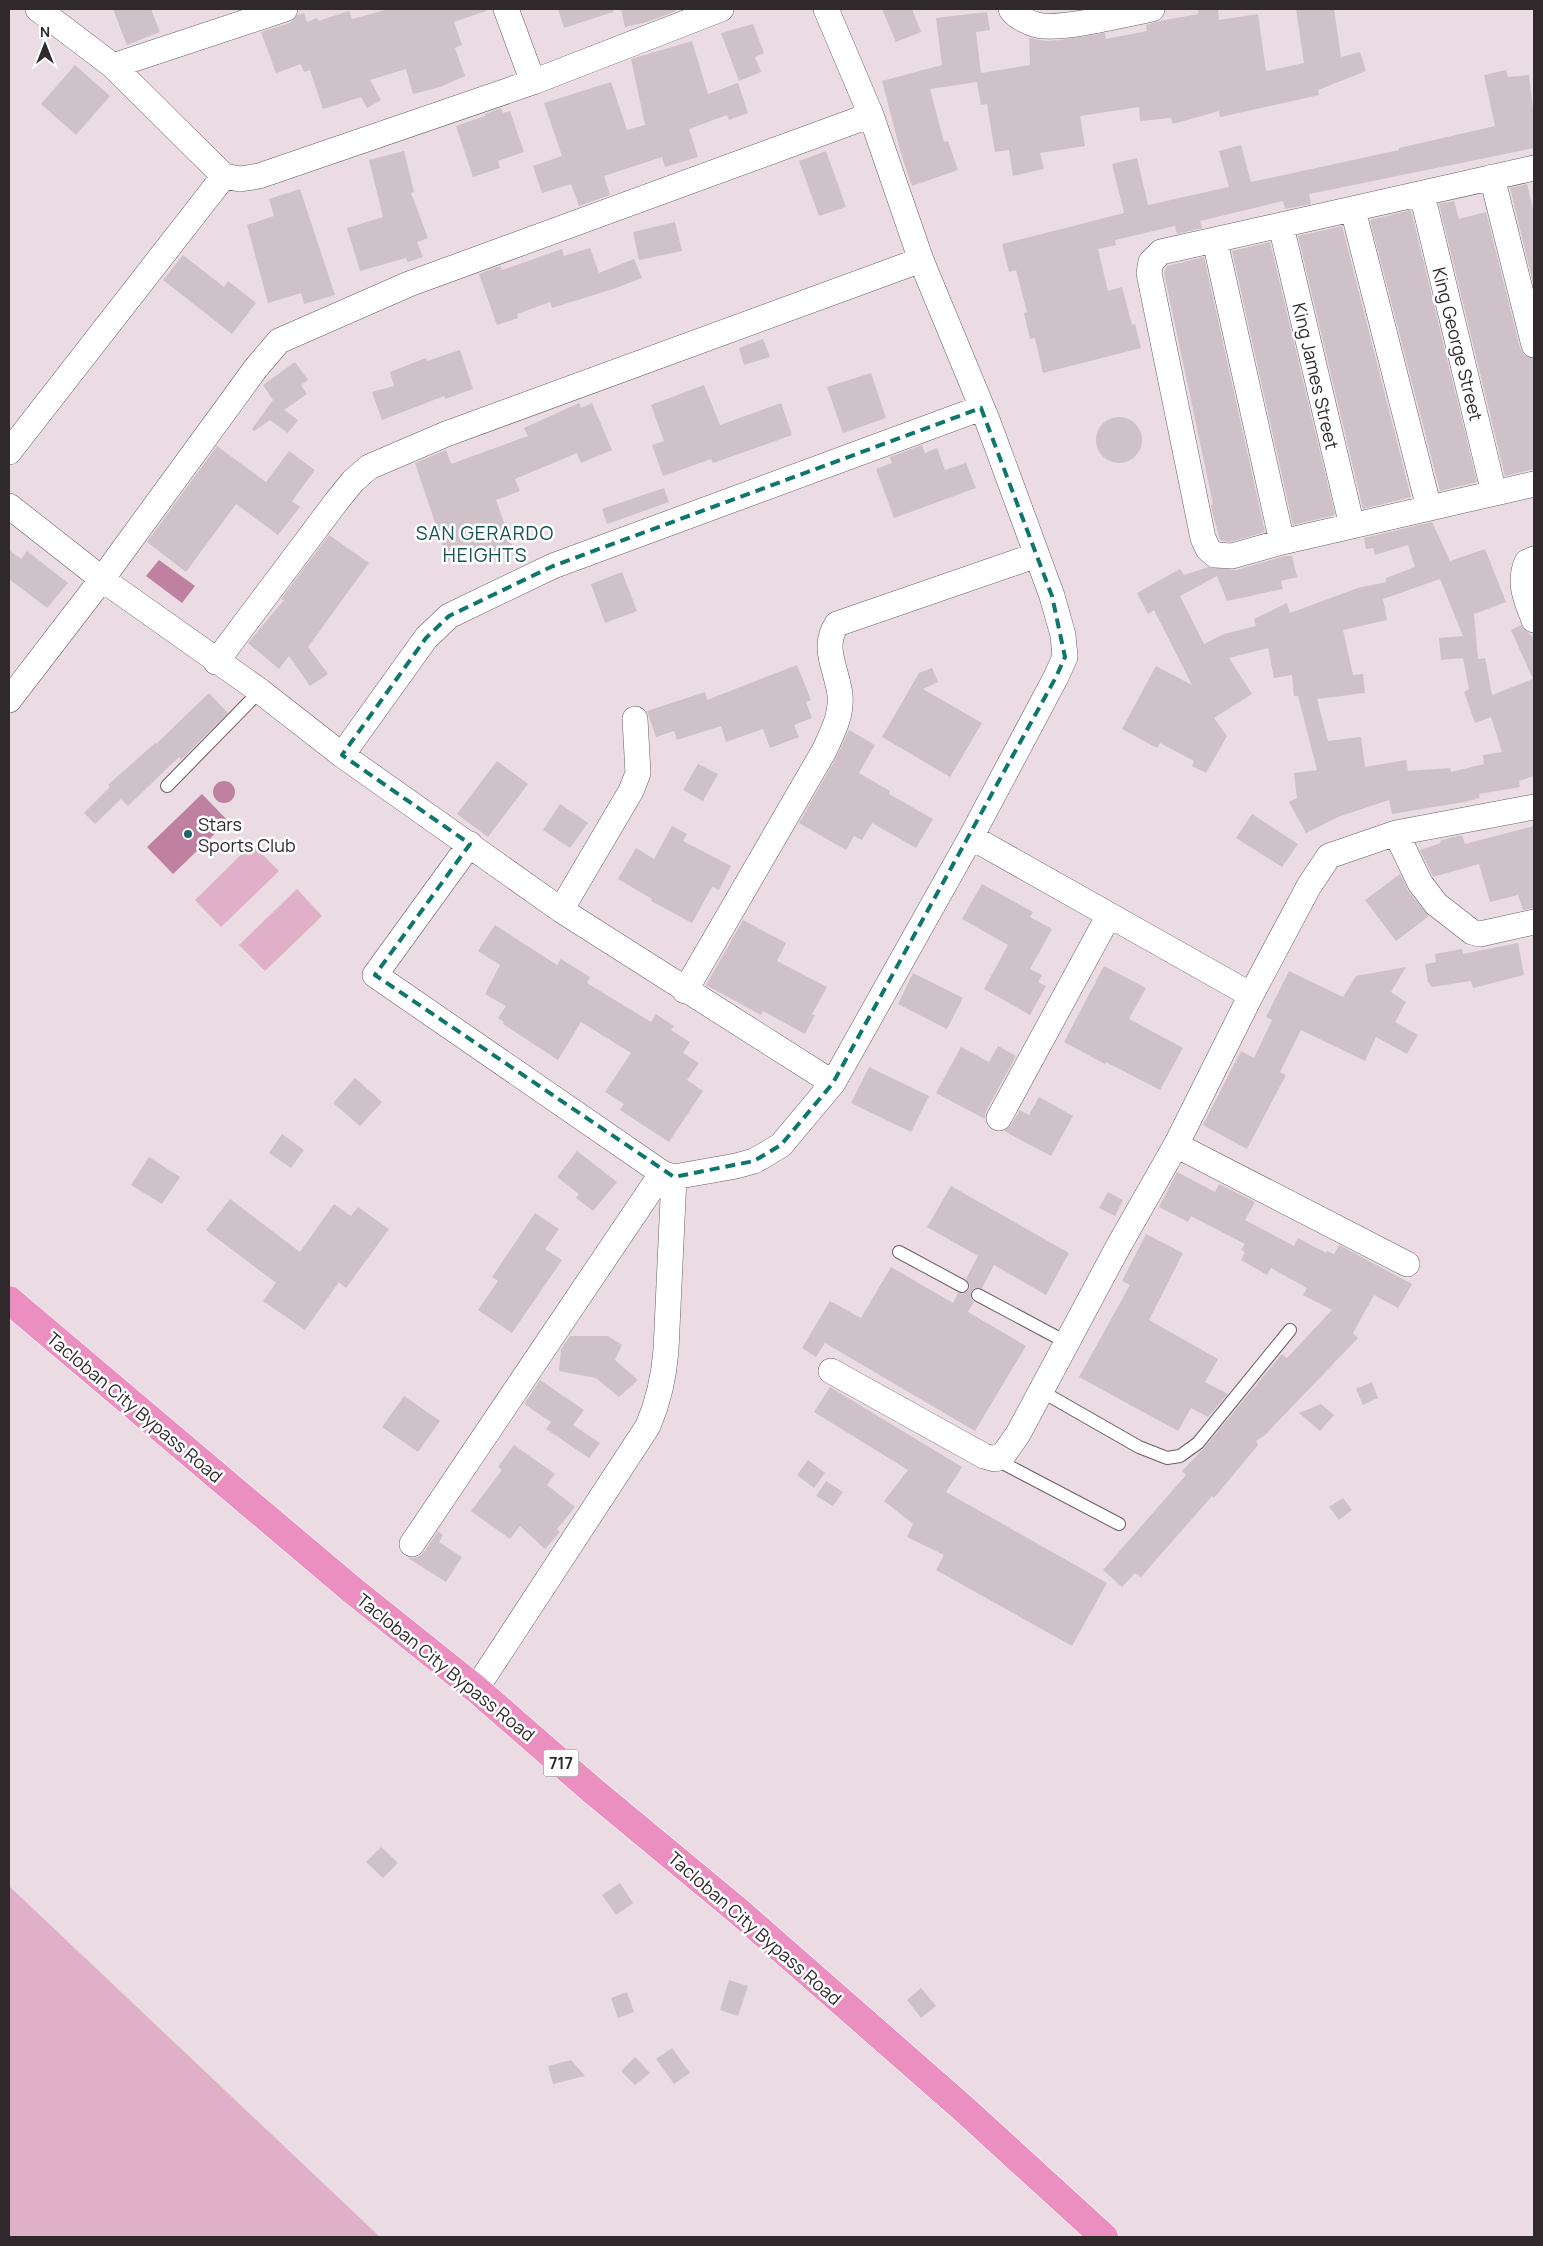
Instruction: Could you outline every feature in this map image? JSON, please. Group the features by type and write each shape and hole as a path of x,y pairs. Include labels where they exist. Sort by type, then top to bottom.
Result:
{"highway":[{"name":"Tacloban City Bypass Road","path":"9,1300 350,1589 476,1689 592,1790 738,1911 929,2078 1104,2237"}],"street":[{"path":"38,9 113,66 224,176 240,179 259,176 533,82 721,9"},
{"path":"113,66 285,9"},
{"path":"506,9 533,82"},
{"path":"470,844 375,975 668,1175 754,1162 781,1145 833,1083 1044,703 1065,657 1062,635 1052,596 1037,555 981,408 921,260 871,116 826,9"},
{"path":"1012,9 1014,14 1037,26 1064,25 1152,9"},
{"path":"9,700 102,580 256,368 279,341 409,284 871,116"},
{"path":"1534,168 1161,252 1151,262 1150,273 1203,538 1208,548 1215,555 1232,556 1282,542 1534,484"},
{"path":"9,452 224,176"},
{"path":"1492,177 1534,345"},
{"name":"King George Street","path":"1422,194 1494,494"},
{"path":"1353,210 1429,508"},
{"name":"King James Street","path":"1280,226 1352,526"},
{"path":"1215,241 1282,542"},
{"path":"216,662 336,502 353,481 369,467 446,434 921,260"},
{"path":"342,754 426,638 449,616 553,566 981,408"},
{"path":"9,506 102,580 216,662 260,691 342,754 561,910 833,1083"},
{"path":"685,990 824,751 838,720 840,696 829,645 831,634 837,624 1037,555"},
{"path":"1534,559 1527,562 1522,573 1522,584 1534,620"},
{"path":"561,910 638,773 635,720"},
{"path":"831,1371 984,1456 995,1459 1004,1454 1041,1391 1066,1342 1176,1145 1251,995 1309,886 1329,856 1396,833 1534,807"},
{"path":"1396,833 1420,883 1436,904 1472,932 1480,934 1534,922"},
{"path":"970,838 1251,995"},
{"path":"999,1118 1108,916"},
{"path":"1176,1145 1407,1264"},
{"path":"412,1544 668,1175"},
{"path":"476,1689 648,1426 658,1401 664,1377 666,1350 668,1175"}],"lane":[{"path":"167,786 260,691"},
{"path":"899,1252 962,1286"},
{"path":"978,1295 1066,1342"},
{"path":"1041,1391 1139,1447 1167,1458 1180,1456 1198,1443 1290,1330"},
{"path":"995,1459 1119,1524"}],"highlighted area":[{"path":"981,408 1052,596 1065,657 1056,677 833,1083 781,1145 754,1161 674,1177 375,975 470,844 342,755 426,638 449,616 553,566"}],"shaded area":[{"path":"159,560 195,586 182,603 146,576"},
{"path":"224,781 232,784 235,792 232,800 224,803 216,800 213,792 216,784"},
{"name":"Stars Sports Club","path":"202,794 228,821 173,874 147,847"},
{"path":"252,844 279,871 221,927 195,900"},
{"path":"297,889 322,916 265,971 239,945"},
{"path":"9,1886 380,2237 9,2237"}],"building":[{"path":"113,9 151,9 160,32 127,45"},
{"path":"389,9 485,9 486,11 454,22 462,45 455,48 465,76 440,87 413,94 406,69 370,80 381,100 367,108 361,97 323,109 310,70 304,72 301,64 276,73 261,32 290,23 297,15 304,13 307,22 317,18 318,21 349,11 352,19"},
{"path":"558,9 613,9 613,12 564,28"},
{"path":"621,9 675,9 676,11 647,22 625,27"},
{"path":"882,9 912,9 921,32 896,42"},
{"path":"1198,9 1218,9 1219,20 1258,14 1266,71 1304,63 1296,9 1334,9 1341,57 1360,52 1366,71 1318,90 1319,95 1220,117 1219,111 1173,124 1171,118 1140,121 1139,107 1080,116 1085,146 1040,153 1044,169 1013,176 1009,150 995,152 987,104 981,105 977,82 930,89 944,142 948,141 958,170 912,186 902,157 882,81 942,65 936,18 987,12 990,30 976,32 981,73 1030,65 1029,38 1046,41 1105,33 1106,39 1147,31 1146,25 1198,14"},
{"path":"753,24 764,53 755,57 761,72 739,81 721,33"},
{"path":"692,41 708,94 738,83 748,113 729,120 727,115 689,129 698,157 665,167 662,157 604,176 610,195 579,206 571,184 542,193 533,166 562,156 544,103 611,82 627,130 645,125 631,59"},
{"path":"75,65 110,96 76,135 41,104"},
{"path":"1506,70 1508,77 1529,75 1534,117 1534,148 1309,194 1311,204 1285,209 1283,201 1200,221 1202,228 1177,234 1175,226 1115,240 1116,245 1098,249 1108,291 1122,287 1132,325 1135,324 1141,348 1043,373 1035,338 1030,339 1024,313 1027,312 1016,270 1009,272 1002,244 1124,213 1112,164 1137,158 1148,205 1229,187 1219,151 1241,145 1251,182 1399,150 1399,148 1495,126 1484,75"},
{"path":"501,108 503,113 510,111 524,152 498,161 500,168 473,177 456,126"},
{"path":"404,151 414,192 411,193 428,238 417,242 423,257 408,262 406,258 360,271 347,228 383,217 369,160"},
{"path":"826,151 846,207 819,216 799,161"},
{"path":"1527,184 1534,213 1534,287 1510,188"},
{"path":"300,189 335,295 304,304 301,293 268,303 247,225 274,216 269,199"},
{"path":"1454,201 1459,219 1486,212 1520,348 1524,355 1534,359 1534,469 1505,476 1439,204"},
{"path":"1411,210 1477,482 1440,491 1370,220"},
{"path":"675,222 682,251 639,260 633,232"},
{"path":"1342,226 1411,497 1363,509 1298,236"},
{"path":"1270,242 1335,515 1293,525 1232,251"},
{"path":"590,248 599,273 634,259 642,278 552,308 550,302 517,314 518,318 497,325 479,274 500,266 502,270 562,249 564,256"},
{"path":"183,255 224,287 228,281 256,303 232,334 163,280"},
{"path":"1204,257 1265,532 1230,542 1220,540 1212,511 1211,505 1213,504 1164,273 1167,266"},
{"path":"763,339 770,357 744,365 739,348"},
{"path":"460,350 473,389 445,399 444,396 382,420 372,392 394,386 390,372 426,358 427,361"},
{"path":"295,362 308,380 301,385 307,394 284,410 298,420 288,433 270,420 254,431 252,429 273,400 263,385"},
{"path":"871,373 886,418 843,433 827,387"},
{"path":"704,385 720,425 781,403 792,435 713,463 711,459 663,476 652,445 664,441 651,405"},
{"path":"579,403 581,408 592,403 612,450 581,463 577,453 515,479 520,491 496,500 512,545 489,553 487,548 448,561 415,463 446,450 451,464 528,436 524,428"},
{"path":"1119,417 1132,421 1138,427 1142,440 1138,453 1132,459 1119,463 1106,459 1100,453 1096,440 1100,427 1106,421"},
{"path":"922,445 925,453 937,448 945,470 966,463 976,488 894,518 876,469 892,463 890,457"},
{"path":"217,446 266,482 289,451 315,470 292,501 300,507 278,535 236,504 186,572 147,542"},
{"path":"664,488 669,502 607,524 602,509"},
{"path":"1432,522 1450,561 1485,549 1506,602 1474,614 1478,659 1485,658 1492,695 1533,679 1511,630 1521,625 1534,638 1534,776 1519,781 1520,787 1479,794 1480,798 1392,814 1389,800 1338,817 1306,833 1289,802 1297,798 1294,773 1317,770 1298,696 1294,696 1292,675 1274,678 1268,648 1229,658 1252,694 1214,718 1227,736 1206,773 1192,766 1194,761 1160,743 1157,748 1122,729 1156,666 1192,685 1154,610 1148,614 1137,593 1180,569 1184,575 1209,567 1236,570 1285,556 1292,556 1297,577 1281,581 1283,589 1227,601 1217,576 1180,596 1204,644 1224,634 1256,626 1254,619 1287,603 1290,613 1358,588 1386,582 1386,578 1415,567 1408,545 1375,555 1373,548 1366,549 1364,538","holes":["1440,579 1463,636 1439,638 1441,660 1463,658 1469,689 1464,692 1475,723 1491,717 1502,752 1483,755 1484,764 1451,772 1450,768 1408,771 1406,760 1365,767 1361,737 1328,741 1317,699 1365,693 1363,674 1353,675 1343,630 1387,620 1383,599"]},
{"path":"329,535 369,563 308,647 328,674 310,686 289,656 279,669 248,643 284,600 281,599"},
{"path":"9,550 21,559 27,551 68,583 47,608 9,579"},
{"path":"622,572 637,611 605,623 591,584"},
{"path":"797,665 811,700 806,702 812,718 794,725 799,737 770,748 763,729 726,742 721,726 677,740 674,731 656,737 647,711 705,692 707,700"},
{"path":"932,668 938,682 923,689 982,723 950,777 882,737 919,673"},
{"path":"209,693 228,713 181,760 179,757 128,806 121,799 95,824 84,813 110,787 108,785 156,744"},
{"path":"849,730 875,745 859,773 890,791 889,794 933,819 916,848 872,823 862,840 854,836 846,850 799,823 836,758"},
{"path":"497,761 528,784 488,837 457,814"},
{"path":"698,764 718,774 703,801 683,790"},
{"path":"560,804 588,823 570,848 543,830"},
{"path":"1252,814 1298,844 1282,867 1236,838"},
{"path":"672,826 687,834 683,841 731,866 719,890 712,887 692,923 651,901 652,899 618,879 636,848 654,859"},
{"path":"1534,826 1534,908 1523,910 1518,895 1490,902 1479,864 1433,877 1420,850 1452,837 1462,835 1465,844"},
{"path":"1400,874 1409,892 1429,916 1396,941 1365,900"},
{"path":"982,884 1033,912 1030,917 1052,929 1030,969 1042,975 1038,982 1046,986 1030,1015 984,989 1008,945 962,919"},
{"path":"743,920 786,943 777,961 827,987 812,1014 815,1015 805,1034 763,1011 761,1015 706,985"},
{"path":"495,925 557,965 561,959 590,977 587,983 651,1022 656,1014 674,1026 671,1030 690,1042 683,1053 699,1063 687,1080 703,1091 669,1142 620,1110 624,1104 605,1092 631,1053 581,1022 558,1060 503,1024 504,1022 498,1018 506,1006 485,994 500,965 478,951"},
{"path":"1518,943 1524,975 1473,988 1471,981 1432,987 1428,982 1425,964 1436,962 1435,954 1462,949 1463,954"},
{"path":"1104,966 1146,988 1129,1019 1183,1048 1160,1090 1064,1042"},
{"path":"1406,967 1391,992 1406,1002 1395,1022 1418,1035 1407,1054 1376,1037 1365,1061 1301,1030 1280,1072 1286,1075 1247,1149 1203,1125 1241,1051 1254,1058 1272,1020 1266,1017 1289,971 1343,997 1356,976"},
{"path":"913,973 963,998 947,1029 898,1004"},
{"path":"998,1046 1016,1056 986,1111 985,1119 936,1093 961,1047 989,1062"},
{"path":"869,1067 929,1096 911,1132 851,1103"},
{"path":"355,1078 382,1102 360,1126 333,1103"},
{"path":"1039,1097 1073,1116 1051,1156 1004,1131 1011,1125 1020,1110 1029,1115"},
{"path":"282,1134 304,1150 291,1168 269,1153"},
{"path":"577,1151 617,1182 593,1211 576,1198 579,1194 557,1177"},
{"path":"149,1157 180,1177 162,1204 131,1185"},
{"path":"1177,1172 1215,1192 1219,1184 1255,1202 1245,1220 1294,1246 1298,1238 1326,1253 1327,1251 1334,1254 1339,1245 1412,1284 1398,1308 1374,1295 1353,1333 1358,1338 1265,1435 1256,1441 1258,1445 1214,1498 1212,1496 1141,1577 1135,1573 1122,1587 1103,1570 1186,1475 1182,1471 1204,1448 1282,1354 1287,1358 1332,1310 1303,1295 1307,1288 1271,1268 1267,1275 1241,1260 1245,1252 1241,1250 1245,1244 1191,1216 1188,1222 1159,1207"},
{"path":"951,1186 1069,1253 1046,1295 994,1265 982,1288 974,1288 971,1292 971,1299 974,1302 968,1312 1026,1346 975,1431 825,1343 816,1357 802,1348 830,1301 861,1318 891,1267 953,1303 958,1293 963,1294 969,1290 970,1285 966,1279 978,1256 927,1227"},
{"path":"1108,1192 1123,1200 1115,1216 1099,1208"},
{"path":"230,1199 300,1252 334,1204 351,1216 358,1207 389,1229 346,1288 339,1282 305,1330 263,1301 276,1283 206,1230"},
{"path":"535,1213 559,1229 545,1249 562,1260 512,1333 478,1310 498,1281 492,1277"},
{"path":"1146,1234 1183,1253 1149,1320 1218,1359 1205,1382 1228,1394 1208,1417 1191,1408 1178,1431 1079,1377 1130,1285 1122,1281"},
{"path":"570,1336 608,1336 622,1345 615,1360 638,1380 619,1397 596,1378 559,1371 561,1349"},
{"path":"540,1380 584,1410 573,1425 600,1443 589,1458 546,1429 551,1422 524,1404"},
{"path":"1372,1382 1378,1398 1363,1405 1356,1389"},
{"path":"830,1387 962,1467 946,1492 1107,1583 1072,1646 936,1570 944,1555 907,1537 913,1524 884,1501 908,1470 814,1412"},
{"path":"404,1396 440,1421 418,1452 382,1427"},
{"path":"1321,1404 1334,1415 1320,1431 1299,1413"},
{"path":"514,1445 555,1474 547,1485 575,1507 557,1529 560,1532 545,1549 520,1526 510,1539 471,1511 502,1470 498,1467"},
{"path":"808,1460 825,1473 814,1488 797,1475"},
{"path":"826,1481 843,1492 833,1506 816,1496"},
{"path":"1343,1498 1352,1510 1339,1520 1329,1507"},
{"path":"438,1531 443,1535 439,1542 462,1557 446,1582 408,1558 418,1557 424,1552"},
{"path":"381,1847 398,1863 383,1878 366,1862"},
{"path":"620,1883 633,1903 616,1915 602,1895"},
{"path":"729,1980 748,1986 738,2016 720,2010"},
{"path":"921,1988 936,2006 921,2018 907,2000"},
{"path":"627,1992 634,2012 618,2018 611,1998"},
{"path":"672,2048 690,2073 674,2084 656,2059"},
{"path":"635,2057 650,2073 635,2085 621,2071"},
{"path":"571,2060 585,2076 553,2084 548,2066"}],"place":[{"name":"Stars Sports Club","path":"188,834"}],"district":[{"name":"SAN GERARDO HEIGHTS","path":"485,544"}]}
